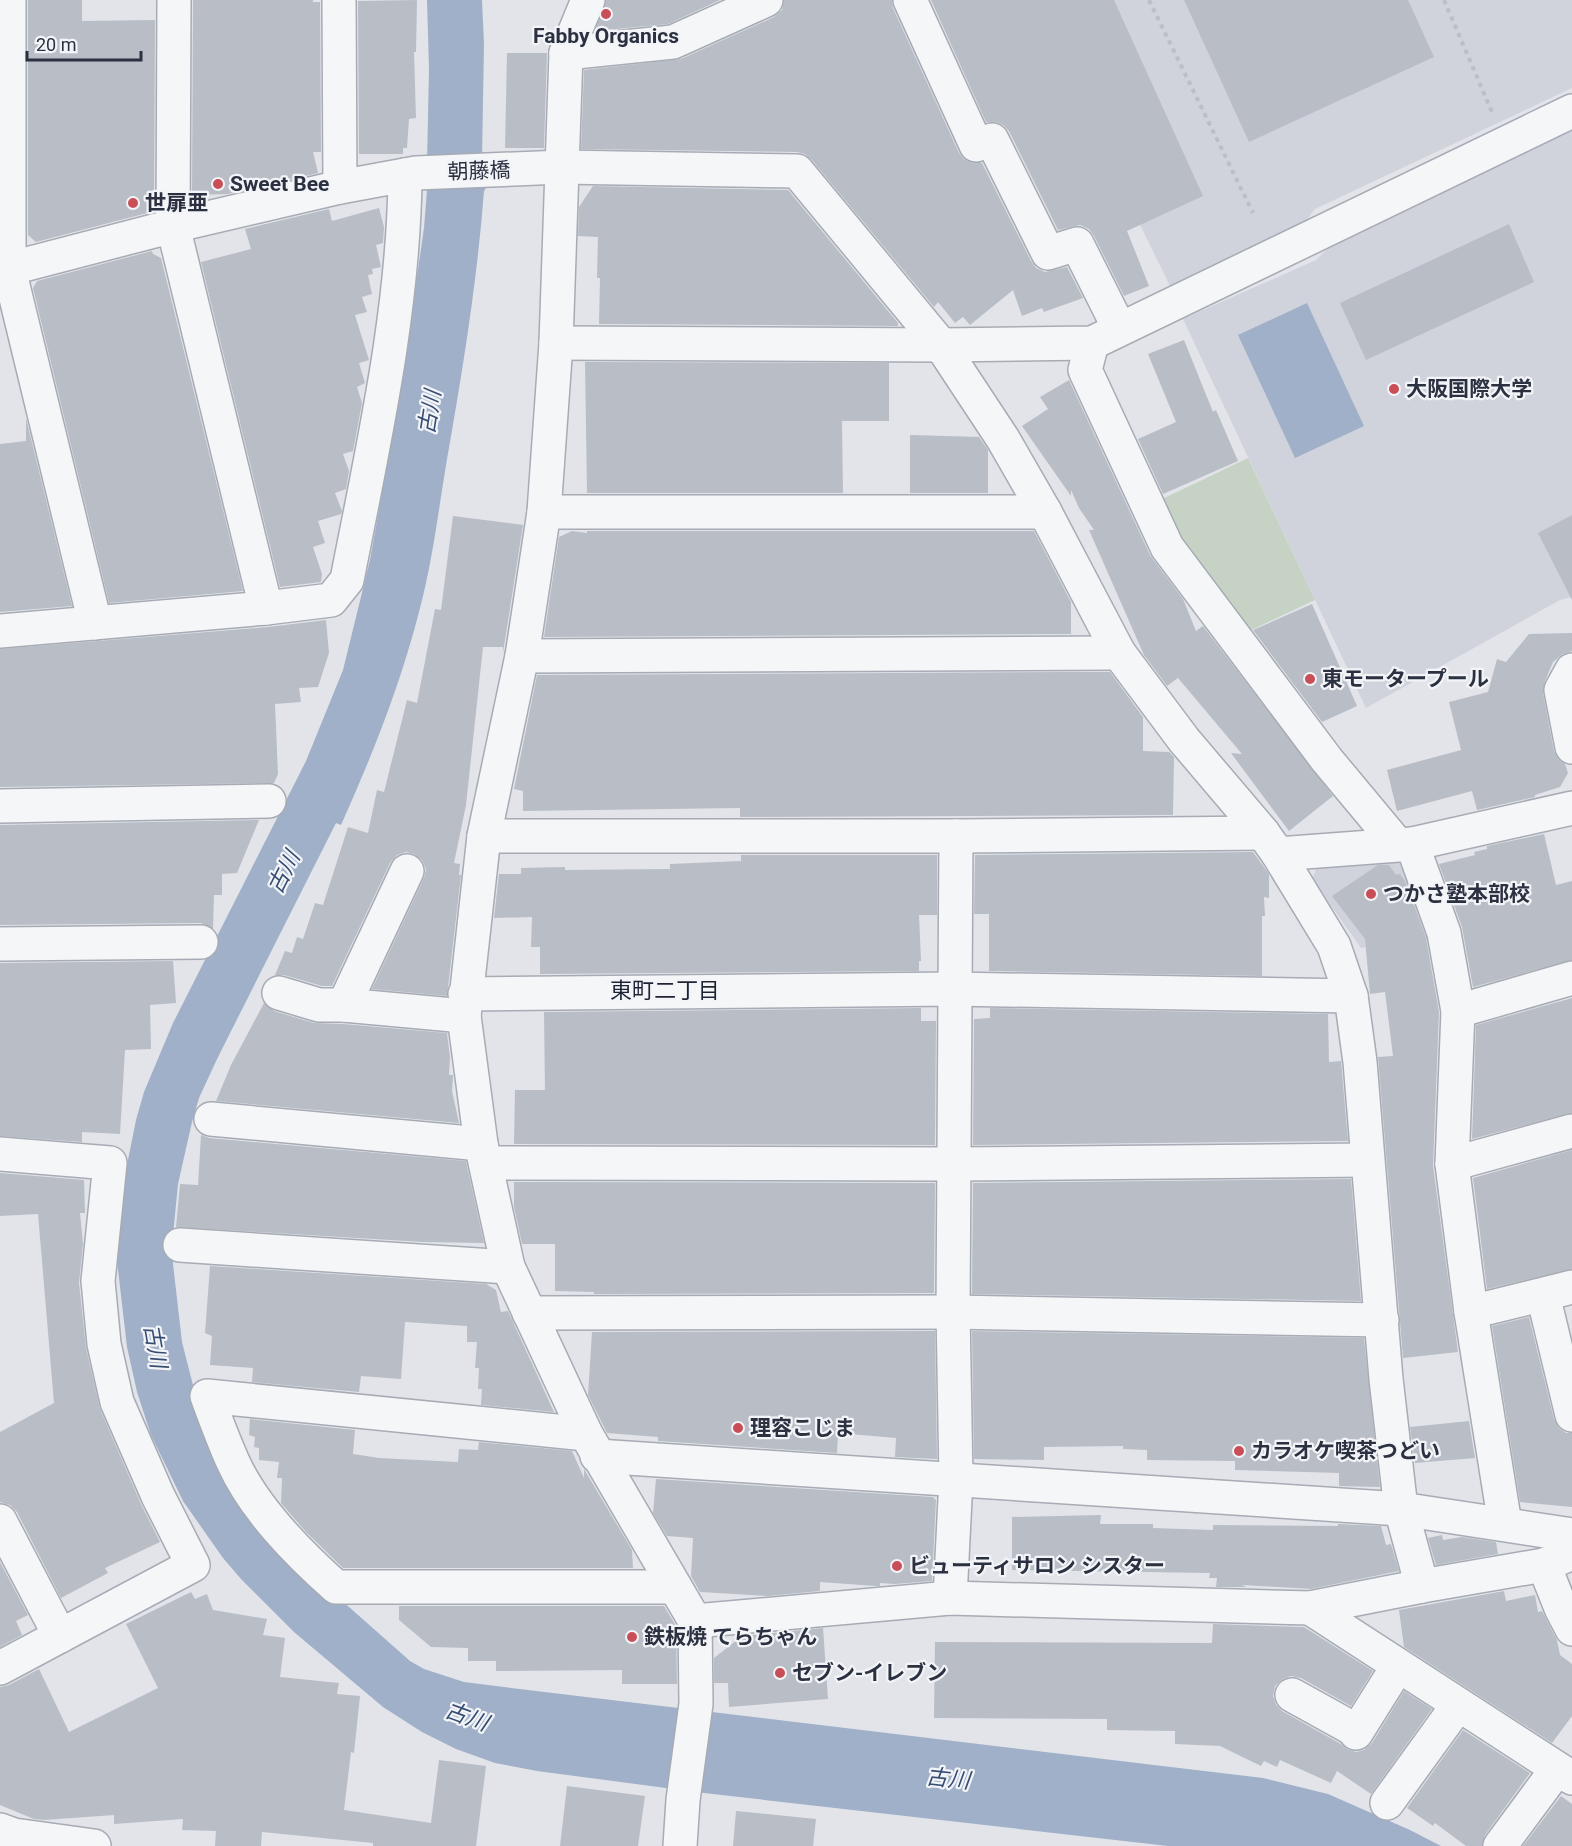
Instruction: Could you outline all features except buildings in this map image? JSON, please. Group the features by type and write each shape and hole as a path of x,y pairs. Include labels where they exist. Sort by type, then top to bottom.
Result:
{"street":[{"path":"9,0 4,270 95,623"},
{"path":"174,0 173,225 266,608"},
{"path":"339,0 340,187"},
{"path":"588,0 566,52 551,167 556,343 544,513 522,656 484,836 465,1005 483,1153 508,1267 591,1445 695,1621 696,1704 683,1800 680,1846"},
{"path":"566,52 673,42 766,0"},
{"path":"910,0 976,145 992,140 1048,253 1077,244 1105,335 1085,370 1167,547 1327,760 1404,844 1444,933 1458,1011 1452,1164 1471,1312 1505,1524"},
{"path":"556,343 941,345 1105,335 1572,111"},
{"name":"朝藤橋","path":"4,270 173,225 411,173 551,167 796,171 941,345 1003,439 1045,512 1119,653 1184,740 1270,844 1334,946 1351,996 1360,1062 1386,1378 1401,1509 1422,1586"},
{"path":"0,631 266,608 331,600 347,579 388,371 411,173"},
{"path":"544,513 1045,512"},
{"path":"522,656 1119,653"},
{"path":"1572,670 1560,690 1572,747"},
{"path":"0,806 268,801"},
{"path":"484,836 956,836 1270,844 1404,844 1572,808"},
{"path":"950,1598 956,1479 953,1312 955,1164 953,989 956,836"},
{"path":"344,1005 407,871"},
{"path":"0,944 201,942"},
{"path":"1458,1011 1572,978"},
{"path":"279,993 320,1005 465,1005 953,989 1351,996"},
{"path":"211,1119 483,1153 955,1164 1367,1160"},
{"path":"1452,1164 1572,1131"},
{"path":"0,1154 110,1163 99,1281 104,1344 117,1402 158,1496 193,1565 0,1668"},
{"path":"180,1245 508,1267"},
{"path":"1471,1312 1557,1291 1572,1415"},
{"path":"529,1313 953,1312 1382,1320"},
{"path":"675,1587 336,1587 297,1552 261,1508 234,1464 207,1396 591,1445 956,1479 1401,1509 1572,1535"},
{"path":"0,1521 60,1636"},
{"path":"695,1621 950,1598 1310,1608 1558,1559 1561,1608 1572,1629"},
{"path":"1310,1608 1564,1773 1500,1846"},
{"path":"1292,1695 1356,1732 1398,1666"},
{"path":"1387,1803 1458,1706"},
{"path":"0,1830 14,1835 94,1846"}],"path":[{"path":"1149,0 1253,213"},
{"path":"1444,0 1506,142"}],"shaded area":[{"path":"1030,0 1572,0 1572,88 1315,209 1302,226 1171,288"},
{"name":"大阪国際大学","path":"1572,131 1572,597 1560,600 1366,708 1183,319 1316,260 1331,245"},
{"name":"つかさ塾本部校","path":"1397,859 1429,909 1435,938 1361,948 1312,879 1319,862"}],"green space":[{"path":"1248,458 1315,600 1247,632 1169,528 1156,502"}],"water":[{"name":"古川","path":"427,0 482,0 484,44 482,159 489,183 484,191 468,328 434,539 424,594 411,640 394,694 364,773 341,825 336,823 218,1057 199,1098 192,1122 178,1184 173,1235 173,1264 182,1342 195,1393 340,1599 410,1661 424,1669 464,1682 1263,1778 1328,1794 1441,1846 1168,1846 704,1793 537,1771 495,1763 456,1749 422,1732 383,1707 294,1632 241,1579 223,1558 183,1501 151,1435 137,1392 127,1347 117,1261 124,1180 144,1092 173,1023 306,761 343,670 370,560 402,381 424,228 429,165 427,163 429,69"},
{"path":"1307,303 1364,426 1295,458 1238,335"}],"place":[{"name":"Fabby Organics","path":"606,14"},
{"name":"Sweet Bee","path":"218,184"},
{"name":"世扉亜","path":"133,203"},
{"name":"大阪国際大学","path":"1394,389"},
{"name":"東モータープール","path":"1310,679"},
{"name":"つかさ塾本部校","path":"1371,894"},
{"name":"理容こじま","path":"738,1428"},
{"name":"カラオケ喫茶つどい","path":"1239,1451"},
{"name":"ビューティサロン シスター","path":"897,1566"},
{"name":"鉄板焼 てらちゃん","path":"632,1637"},
{"name":"セブン-イレブン","path":"780,1673"}],"district":[{"name":"東町二丁目","path":"665,990"}]}
